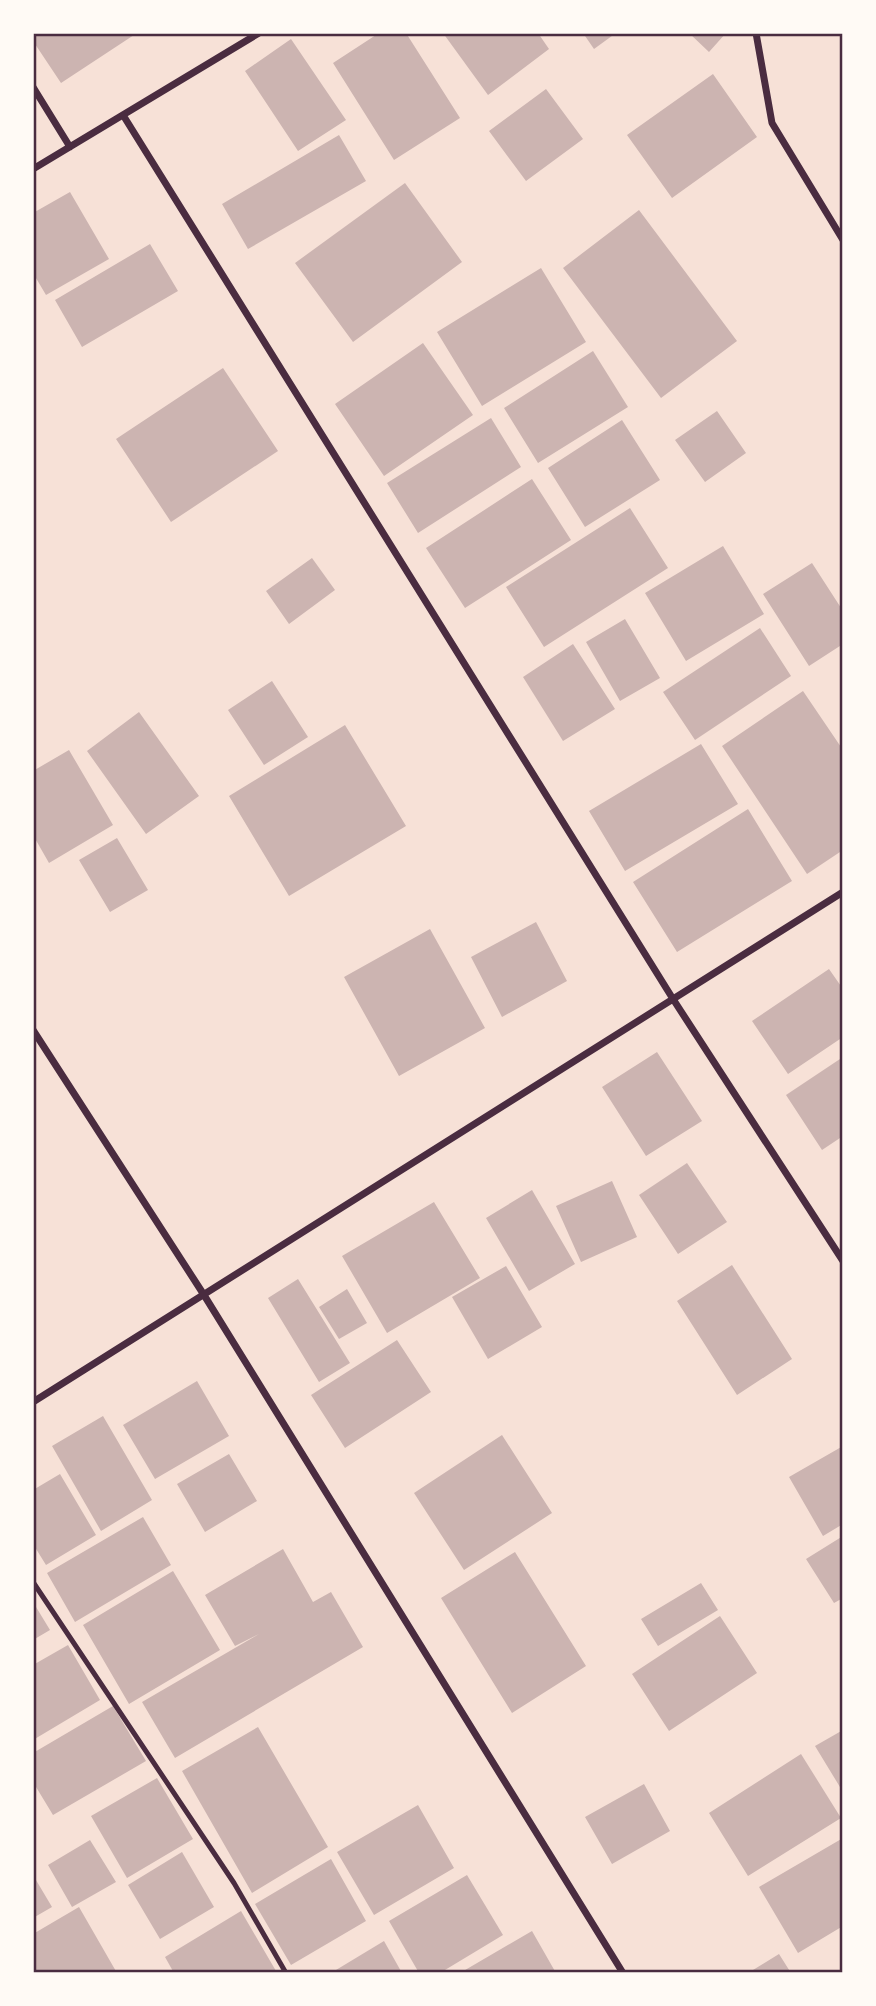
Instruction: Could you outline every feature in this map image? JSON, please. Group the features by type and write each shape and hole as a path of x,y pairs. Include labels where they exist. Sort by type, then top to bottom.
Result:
{"street":[{"path":"33,169 259,33"},
{"path":"756,33 772,123 843,240"},
{"path":"33,87 70,147"},
{"path":"123,115 673,999 843,1261"},
{"path":"33,1402 843,892"},
{"path":"33,1030 204,1295 624,1973"}],"lane":[{"path":"33,1582 234,1883 286,1973"}],"building":[{"path":"33,33 137,33 61,83 33,41"},
{"path":"379,33 406,33 460,118 394,160 333,63"},
{"path":"443,33 538,33 549,49 488,95"},
{"path":"583,33 616,33 594,49"},
{"path":"689,33 726,33 709,52"},
{"path":"291,39 346,120 298,151 245,71"},
{"path":"713,74 757,137 672,198 627,135"},
{"path":"546,89 583,139 526,181 489,131"},
{"path":"339,135 366,181 248,249 222,204"},
{"path":"405,183 462,262 353,342 295,263"},
{"path":"70,192 109,259 46,295 33,273 33,213"},
{"path":"639,210 737,341 661,398 563,268"},
{"path":"150,244 178,291 82,347 55,300"},
{"path":"541,268 586,342 482,406 437,332"},
{"path":"423,343 473,415 384,476 335,404"},
{"path":"593,351 628,407 538,463 504,408"},
{"path":"223,368 278,451 171,522 116,439"},
{"path":"717,411 746,453 705,482 675,440"},
{"path":"491,418 521,467 418,533 387,483"},
{"path":"622,420 660,480 585,527 548,468"},
{"path":"532,479 571,540 465,608 426,548"},
{"path":"630,508 668,568 544,647 506,587"},
{"path":"723,546 764,614 686,661 645,593"},
{"path":"312,558 335,590 289,624 266,591"},
{"path":"812,563 843,611 843,644 809,666 763,594"},
{"path":"625,619 660,678 620,701 586,642"},
{"path":"760,628 791,676 695,740 663,692"},
{"path":"573,644 615,709 563,741 523,677"},
{"path":"272,681 308,737 264,765 228,710"},
{"path":"803,691 843,750 843,850 807,874 722,746"},
{"path":"139,712 199,796 146,834 87,751"},
{"path":"345,725 406,826 289,896 229,796"},
{"path":"701,744 738,804 625,871 589,811"},
{"path":"69,750 113,825 49,863 33,835 33,771"},
{"path":"748,809 792,881 677,952 633,882"},
{"path":"117,838 148,890 110,912 79,860"},
{"path":"536,922 567,981 502,1017 471,957"},
{"path":"430,929 485,1028 399,1076 344,977"},
{"path":"829,969 843,989 843,1037 788,1074 752,1021"},
{"path":"657,1052 702,1121 646,1156 602,1087"},
{"path":"843,1057 843,1136 822,1150 786,1095"},
{"path":"687,1163 727,1222 678,1254 639,1195"},
{"path":"612,1181 637,1237 581,1262 556,1206"},
{"path":"532,1190 575,1264 529,1291 486,1218"},
{"path":"434,1202 480,1278 387,1333 342,1256"},
{"path":"732,1265 792,1359 737,1395 677,1301"},
{"path":"506,1266 542,1327 488,1359 452,1297"},
{"path":"298,1279 350,1363 319,1382 268,1298"},
{"path":"347,1289 367,1323 339,1339 319,1307"},
{"path":"397,1340 431,1392 345,1448 311,1395"},
{"path":"197,1381 229,1436 155,1479 123,1425"},
{"path":"103,1416 152,1500 101,1531 52,1446"},
{"path":"502,1435 552,1513 464,1570 414,1493"},
{"path":"843,1446 843,1524 823,1536 789,1477"},
{"path":"229,1454 257,1501 205,1532 177,1484"},
{"path":"60,1474 96,1535 46,1565 33,1544 33,1490"},
{"path":"143,1517 171,1565 75,1622 47,1573"},
{"path":"843,1536 843,1598 834,1603 806,1559"},
{"path":"283,1549 313,1602 331,1592 363,1647 175,1758 142,1702 259,1634 235,1646 205,1595"},
{"path":"515,1552 586,1666 512,1713 441,1598"},
{"path":"173,1571 220,1650 129,1704 83,1625"},
{"path":"701,1583 718,1610 658,1646 641,1619"},
{"path":"33,1602 50,1630 33,1640"},
{"path":"720,1616 757,1673 669,1731 632,1674"},
{"path":"68,1645 100,1700 33,1740 33,1665"},
{"path":"113,1706 146,1761 53,1815 33,1782 33,1753"},
{"path":"258,1727 328,1847 252,1893 182,1771"},
{"path":"843,1730 843,1792 815,1746"},
{"path":"801,1754 841,1818 748,1876 709,1813"},
{"path":"157,1778 193,1839 127,1878 91,1816"},
{"path":"644,1784 670,1831 612,1864 585,1817"},
{"path":"418,1805 454,1868 374,1915 337,1852"},
{"path":"843,1838 843,1926 798,1953 759,1887"},
{"path":"90,1840 116,1882 72,1907 48,1865"},
{"path":"182,1852 214,1907 160,1939 128,1885"},
{"path":"331,1859 366,1921 291,1965 255,1904"},
{"path":"33,1875 52,1907 33,1918"},
{"path":"467,1875 503,1935 440,1973 419,1973 389,1921"},
{"path":"79,1907 117,1973 33,1973 33,1934"},
{"path":"241,1911 276,1971 174,1973 165,1957"},
{"path":"532,1931 556,1973 460,1973"},
{"path":"384,1941 402,1973 331,1973"},
{"path":"779,1954 791,1973 748,1973"}]}
